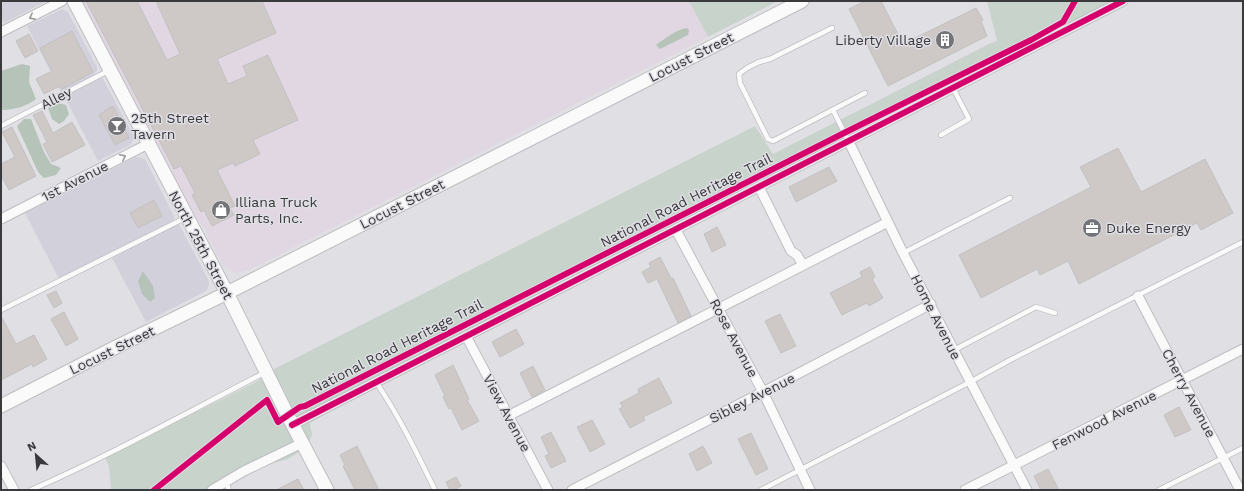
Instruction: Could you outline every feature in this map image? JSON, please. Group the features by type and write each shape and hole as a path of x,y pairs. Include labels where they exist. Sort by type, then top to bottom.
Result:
{"street":[{"path":"1,32 62,1"},
{"name":"North 25th Street","path":"74,1 227,293 326,490"},
{"name":"Locust Street","path":"1,406 802,1"},
{"path":"292,425 1123,1"},
{"name":"Home Avenue","path":"849,142 903,253 1027,490"},
{"name":"1st Avenue","path":"1,219 148,144"},
{"path":"759,187 791,251 803,265"},
{"path":"508,416 888,222"},
{"name":"Rose Avenue","path":"676,230 763,392 810,490"},
{"name":"Cherry Avenue","path":"1138,296 1240,490"},
{"name":"Sibley Avenue","path":"572,490 930,304"},
{"name":"View Avenue","path":"466,336 548,490"},
{"name":"Fenwood Avenue","path":"965,490 1243,349"},
{"path":"212,490 228,486 244,471 302,443"},
{"path":"1,466 14,490"}],"lane":[{"path":"832,28 770,59 759,62 739,74 740,83 768,139 773,141 865,93"},
{"name":"Alley","path":"1,126 110,70"},
{"path":"942,135 969,119 953,88"},
{"path":"833,110 849,142"},
{"path":"903,253 1010,198"},
{"path":"1,310 186,217"},
{"path":"761,490 1012,359 1243,242"},
{"path":"954,350 1036,307 1055,313"},
{"path":"31,490 101,458 266,372"},
{"path":"376,382 387,398 411,442 434,490"},
{"path":"1158,490 1243,448"}],"shaded area":[{"path":"1,1 47,1 4,23 1,18"},
{"path":"80,1 689,1 708,37 251,269 238,273 222,265 204,229 179,191"},
{"path":"689,1 778,1 708,37"},
{"path":"987,1 1123,1 376,382 310,423 312,435 307,447 288,459 244,471 212,490 111,490 109,466 105,458 256,382 274,369 755,126 773,154 997,41"},
{"path":"62,9 68,12 97,67 97,70 94,75 61,92 27,26"},
{"path":"687,28 689,30 688,35 660,49 656,45 675,32"},
{"path":"22,64 30,66 29,82 36,99 29,104 20,107 2,110 1,71"},
{"path":"102,77 134,139 130,145 98,161 64,96"},
{"path":"54,102 66,105 69,114 64,121 59,124 52,119 48,108"},
{"path":"24,119 31,119 44,152 51,164 61,168 56,175 44,178 38,172 17,126"},
{"path":"136,157 145,159 174,216 174,220 59,279 25,213"},
{"path":"177,224 180,226 208,279 208,288 206,291 146,322 112,258"},
{"path":"143,271 153,286 155,298 150,302 142,294 138,281"}],"building":[{"path":"86,1 137,1 167,60 180,54 156,1 262,1 276,33 217,59 228,84 247,76 243,66 268,55 298,120 253,140 260,154 235,166 233,163 217,170 235,206 230,208 234,215 212,226 204,210 201,212 192,195 195,193 181,166 174,169"},
{"name":"Liberty Village","path":"865,1 881,1 903,44 976,8 983,20 981,21 987,36 888,86 849,9"},
{"path":"72,31 93,72 62,89 60,86 44,94 36,79 52,71 40,48"},
{"path":"29,34 38,51 25,58 16,41"},
{"path":"113,106 129,138 115,145 99,115"},
{"path":"42,111 53,133 72,122 85,145 52,162 43,144 47,142 33,115"},
{"path":"12,127 36,176 9,190 1,175 1,164 15,157 2,132"},
{"path":"1118,148 1141,192 1205,159 1233,213 1201,230 1197,223 1079,284 1068,261 1040,275 1037,269 981,298 959,255 1091,187 1080,167"},
{"path":"829,167 837,181 796,202 789,187"},
{"path":"154,200 162,216 138,228 130,213"},
{"path":"717,227 726,245 712,252 704,234"},
{"path":"660,257 671,278 673,278 691,316 678,323 657,279 648,283 642,272 651,267 649,263"},
{"path":"870,267 875,277 872,279 883,298 869,306 867,303 842,315 830,293 862,277 860,272"},
{"path":"56,291 62,303 54,308 47,295"},
{"path":"64,312 78,339 66,346 51,319"},
{"path":"780,314 796,346 781,353 765,321"},
{"path":"1,316 16,344 34,335 47,359 33,367 32,364 1,380"},
{"path":"516,329 524,344 500,357 492,342"},
{"path":"453,365 469,399 467,400 479,421 462,430 451,408 449,409 443,397 445,396 435,375"},
{"path":"533,366 545,390 532,397 520,373"},
{"path":"659,378 672,403 643,417 645,420 630,428 619,409 623,407 620,403 639,393 638,389"},
{"path":"1179,407 1191,430 1175,437 1164,415"},
{"path":"592,420 605,444 590,452 577,427"},
{"path":"551,432 566,461 551,468 545,456 549,454 541,437"},
{"path":"751,433 768,469 756,475 738,439"},
{"path":"357,446 379,490 355,490 343,466 345,465 340,455"},
{"path":"703,446 712,463 697,471 689,454"},
{"path":"1048,469 1059,490 1041,490 1034,476"},
{"path":"456,477 461,486 454,490 450,490 446,482"},
{"path":"298,479 304,490 276,490"}],"cycle path":[{"name":"National Road Heritage Trail","path":"154,490 267,400 278,422 300,407 305,406 1031,40 1063,22 1075,1"},
{"path":"292,425 1123,1"}],"place":[{"name":"Liberty Village","path":"945,40"},
{"name":"25th Street Tavern","path":"117,126"},
{"name":"Illiana Truck Parts, Inc.","path":"221,210"},
{"name":"Duke Energy","path":"1092,228"}]}
